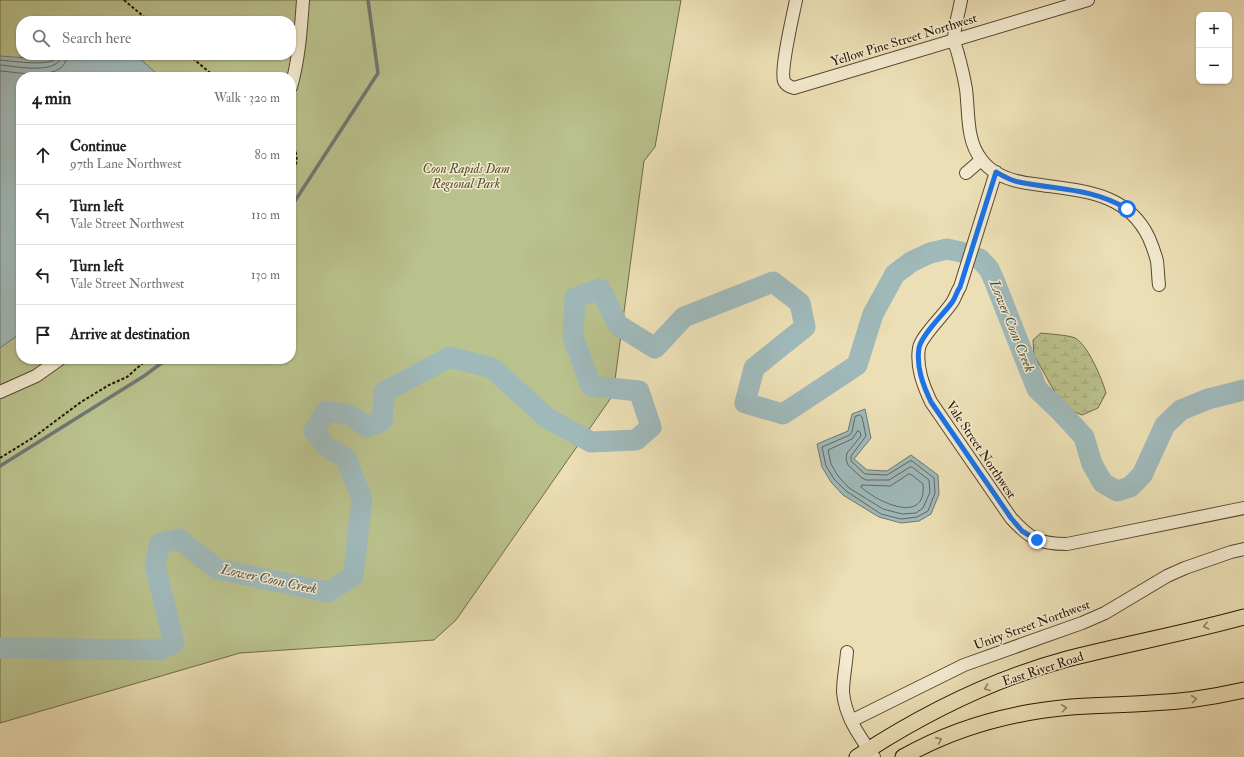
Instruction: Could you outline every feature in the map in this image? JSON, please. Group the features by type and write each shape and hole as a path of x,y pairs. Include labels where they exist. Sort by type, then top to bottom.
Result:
{"main road":[{"name":"East River Road","path":"866,754 948,705 1000,682 1035,669 1066,659 1244,617"},
{"path":"904,757 950,735 977,725 1008,717 1071,707 1197,699 1244,690"}],"street":[{"path":"294,72 298,57 303,0"},
{"name":"Yellow Pine Street Northwest","path":"796,0 786,53 784,76 784,81 790,88 798,88 1088,0"},
{"path":"961,0 954,40 966,88 970,132 974,147 981,160 996,172 1017,182 1096,194 1115,201 1127,209 1136,217 1146,230 1153,245 1157,260 1159,285"},
{"path":"966,173 981,160"},
{"name":"Vale Street Northwest","path":"996,172 960,287 953,301 924,338 919,347 918,366 931,402 1011,518 1022,531 1037,540 1051,544 1067,544 1244,508"},
{"path":"0,392 36,376 53,364"},
{"name":"Unity Street Northwest","path":"851,721 964,665 1082,623 1105,613 1167,576 1185,568 1244,549"},
{"path":"847,652 843,691 847,712 866,754"}],"path":[{"path":"124,0 143,16"},
{"path":"195,60 209,72"},
{"path":"296,150 296,167"},
{"path":"0,458 34,437 81,402 108,385 127,377 142,364"}],"green space":[{"name":"Coon Rapids Dam Regional Park","path":"0,0 681,0 655,147 644,161 613,395 456,620 434,640 240,653 0,723"},
{"path":"1041,333 1063,335 1075,338 1085,348 1098,371 1106,393 1098,408 1082,415 1070,410 1058,398 1034,355 1033,340"}],"water":[{"path":"0,56 16,57 16,60 142,60 155,72 16,72 16,337 0,348"},
{"path":"865,409 871,438 854,459 867,470 887,471 911,455 938,475 939,494 931,514 919,521 901,523 879,517 843,495 831,482 822,467 817,444 848,431 852,414"}],"waterway":[{"path":"296,199 378,73 368,0"},
{"name":"Lower Coon Creek","path":"0,648 159,650 174,643 155,565 160,543 179,539 217,569 328,592 353,576 362,499 346,458 327,447 314,431 326,411 350,415 367,427 382,421 384,392 450,357 492,368 547,418 591,442 636,440 651,427 639,391 591,386 573,337 575,298 600,289 618,325 655,348 684,317 773,282 800,303 805,327 754,368 745,403 783,414 857,365 873,314 895,274 911,262 930,253 947,249 980,259 989,269 994,280 1037,389 1084,437 1092,464 1103,483 1117,491 1130,487 1142,475 1165,425 1181,410 1208,399 1244,390"},
{"path":"0,466 144,376 160,364"}],"route":[{"path":"1037,540 1022,531 1011,518 931,402 918,366 919,347 924,338 953,301 960,287 996,172 1017,182 1096,194 1115,201 1127,209"}]}
